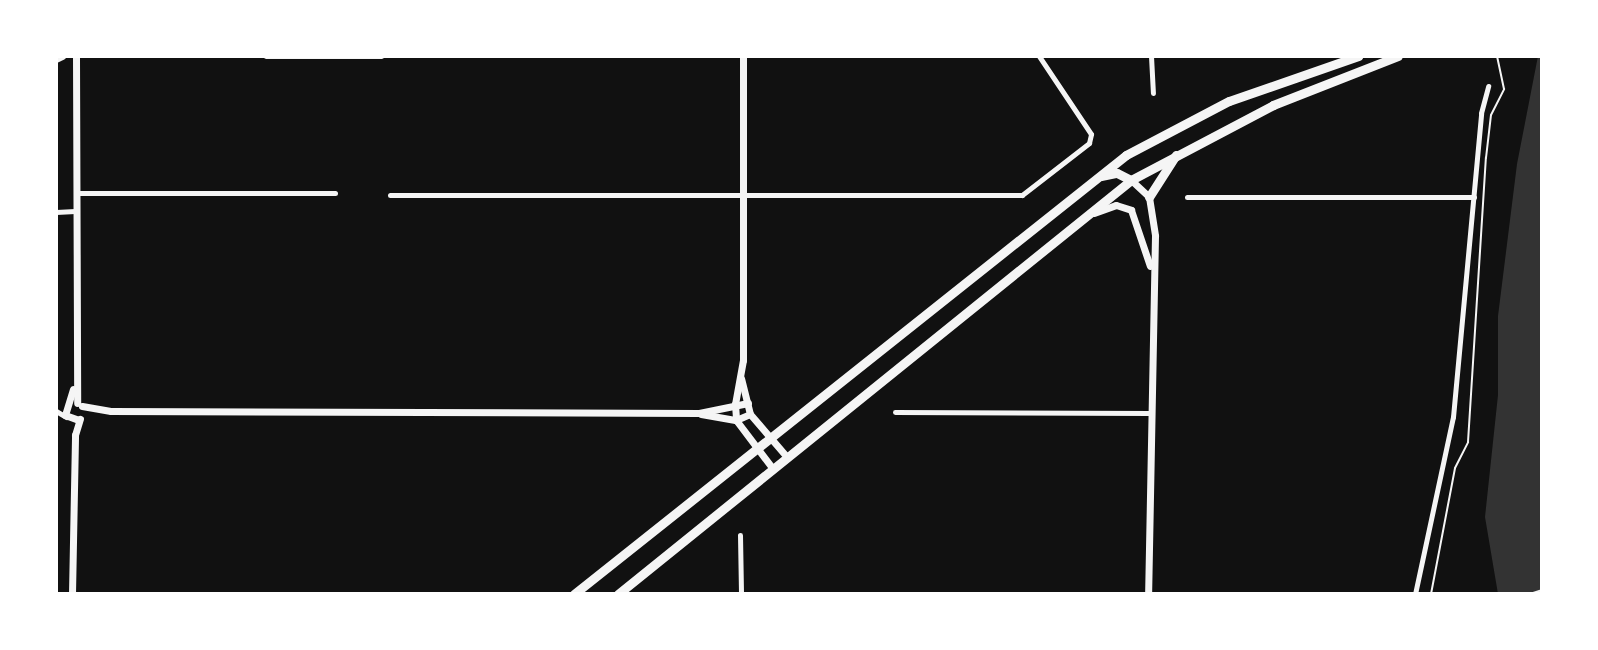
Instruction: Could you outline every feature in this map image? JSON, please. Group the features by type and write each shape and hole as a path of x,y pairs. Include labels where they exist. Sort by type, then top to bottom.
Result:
{"highway":[{"path":"574,594 1092,179 1190,119 1358,56"},
{"path":"618,594 1131,180 1181,150 1286,99 1398,56"},
{"path":"1149,197 1153,184 1181,150"},
{"path":"1092,179 1117,173 1131,180"}],"street":[{"path":"56,59 62,56"},
{"path":"75,435 68,418 74,404 75,383 76,56"},
{"path":"266,56 381,56"},
{"path":"743,56 741,378 735,404 736,420 773,469"},
{"path":"390,195 1022,195 1089,143 1091,134 1039,56"},
{"path":"1151,56 1153,93"},
{"path":"1416,592 1451,433 1488,86"},
{"path":"1131,180 1149,197 1155,236 1148,594"},
{"path":"76,193 335,193"},
{"path":"1187,197 1474,197"},
{"path":"1084,216 1116,205 1131,210 1141,226 1152,272"},
{"path":"56,212 75,211"},
{"path":"741,378 750,414 787,457"},
{"path":"699,413 748,403"},
{"path":"56,410 74,404 111,411 699,413 736,420 750,414"},
{"path":"74,404 81,418 75,435 74,594"},
{"path":"56,410 68,418 111,411"},
{"path":"895,412 1150,413"},
{"path":"740,535 741,594"}],"path":[{"path":"1431,594 1455,468 1468,442 1486,158 1491,115 1504,89 1497,56"},
{"path":"1530,594 1542,590"}],"shaded area":[{"path":"1538,56 1542,56 1542,594 1498,594 1485,517 1498,395 1498,316 1517,164"}]}
